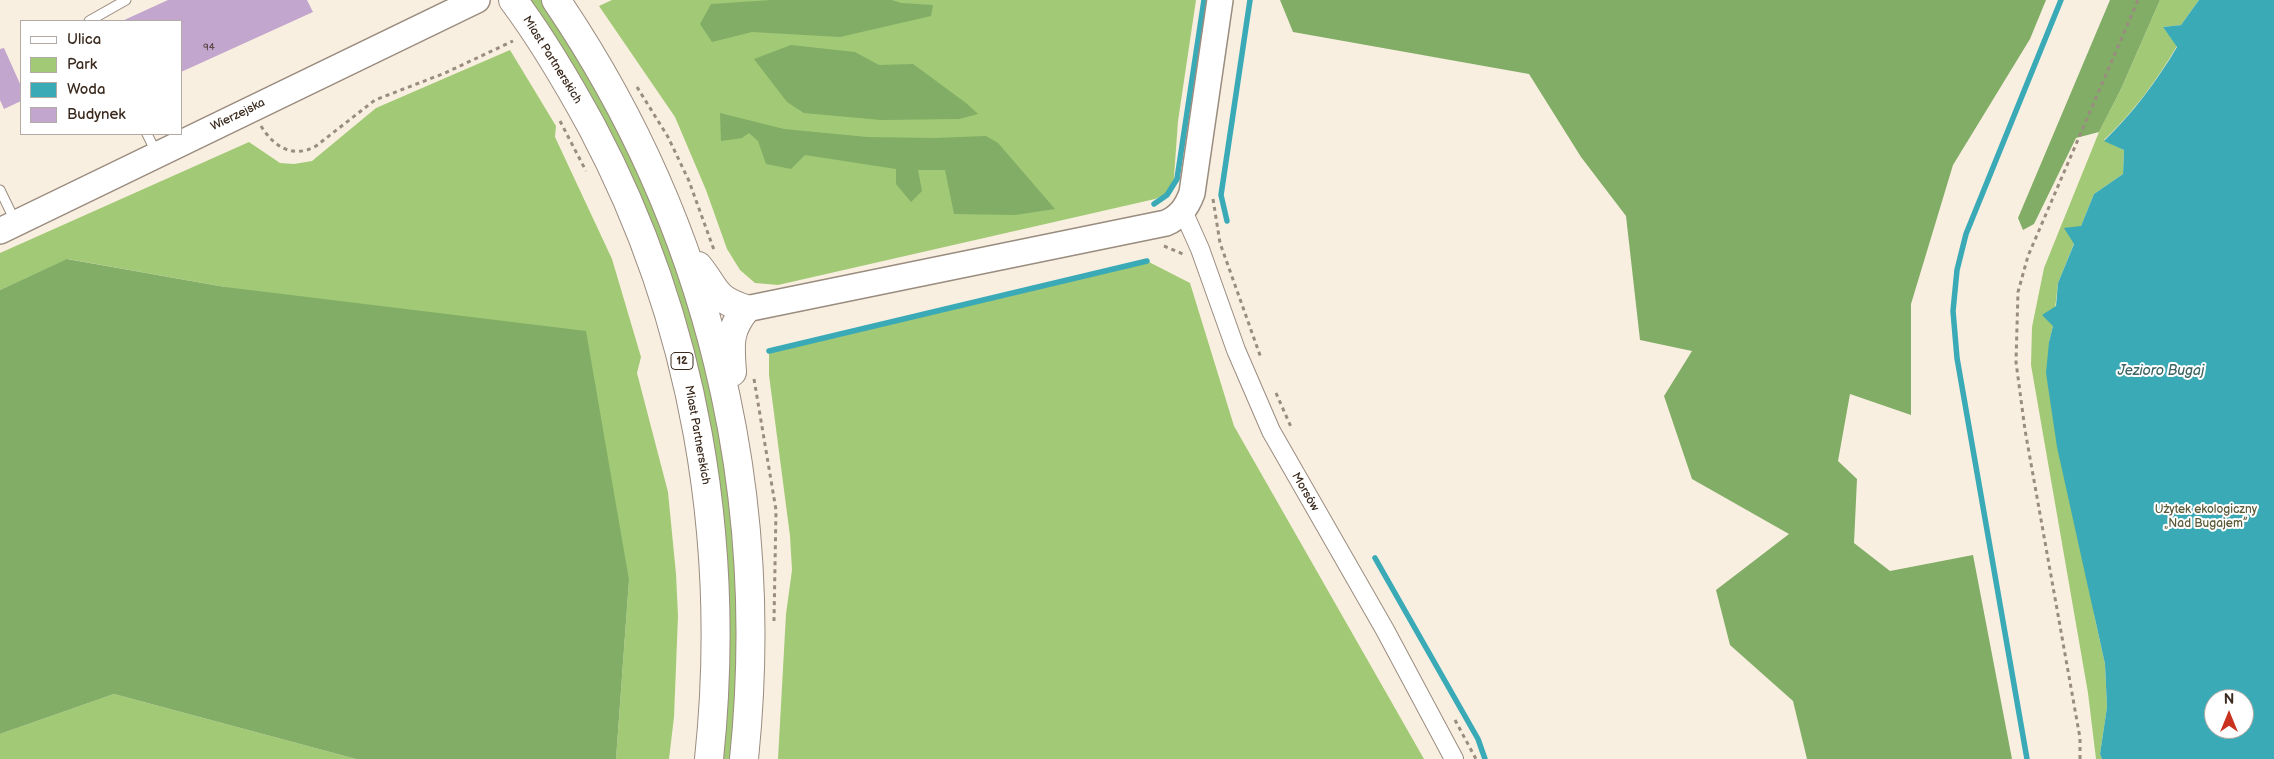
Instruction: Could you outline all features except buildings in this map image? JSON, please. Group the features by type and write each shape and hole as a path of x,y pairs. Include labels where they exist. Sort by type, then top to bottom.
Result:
{"main road":[{"name":"Miast Partnerskich","path":"513,0 567,81 621,185 656,273 680,351 703,457 713,544 717,632 709,759"},
{"path":"556,0 593,58 630,123 663,195 684,249 711,333 728,409 743,501 752,604 750,677 744,759"},
{"path":"684,249 718,295 728,302 746,309 735,322 732,331 731,387 728,409"}],"street":[{"name":"Wierzejska","path":"182,131 477,0"},
{"path":"746,309 1166,223 1175,219 1183,211 1192,193 1220,0"},
{"name":"Wierzejska","path":"8,227 152,144 172,135"},
{"name":"Morsów","path":"1183,211 1200,249 1236,350 1272,431 1385,630 1454,759"}],"lane":[{"path":"91,20 126,0"},
{"path":"0,190 8,227"}],"path":[{"path":"2080,759 2080,738 2025,430 2016,362 2018,292 2028,256 2138,0"},
{"path":"260,123 268,136 279,147 292,152 306,151 316,146 367,106 384,96 445,73 513,41 518,50"},
{"path":"558,116 587,173"},
{"path":"668,137 689,181 715,252"},
{"path":"1213,194 1220,243 1265,367"},
{"path":"1273,385 1292,429"},
{"path":"1454,717 1476,759"}],"green space":[{"path":"527,0 541,0 596,85 637,167 695,313 731,497 740,622 732,759 723,759 728,681 729,586 723,513 705,406"},
{"path":"612,0 1196,0 1178,121 1173,191 1155,199 778,285 755,283 740,270 727,249 706,190 675,117 599,6"},
{"path":"771,0 892,0 901,3 933,5 931,16 840,37 752,32 712,42 700,24 711,4"},
{"path":"1280,0 2046,0 2030,39 1953,165 1911,304 1911,415 1850,394 1838,461 1857,479 1854,543 1890,571 1973,555 2012,759 1807,759 1793,701 1730,645 1716,590 1789,534 1692,479 1664,396 1692,351 1640,340 1626,216 1581,157 1529,74 1293,32"},
{"path":"2110,0 2160,0 2121,89 2099,132 2076,138 2034,224 2023,230 2018,218"},
{"path":"2160,0 2199,0 2181,25 2163,27 2177,46 2144,96 2104,140 2124,150 2123,174 2094,194 2058,283 2053,326 2049,342 2095,619 2105,664 2107,707 2100,754 2102,759 2096,759 2088,693 2031,365 2032,327 2044,268 2099,132 2121,89"},
{"path":"791,45 855,52 879,65 913,64 978,114 959,119 881,120 804,113 787,102 754,59"},
{"path":"510,50 556,126 555,137 612,259 641,357 637,373 668,492 676,574 678,616 674,717 669,759 616,759 629,580 225,287 68,259 0,290 0,253 249,142 280,163 294,164 312,161 376,108"},
{"path":"720,113 784,129 867,137 934,138 986,136 998,143 1055,209 1015,215 954,214 945,170 918,170 922,191 911,202 896,184 896,169 805,155 791,169 766,164 758,141 749,133 742,138 721,141"},
{"path":"67,259 225,287 586,331 629,580 616,759 356,759 114,694 0,734 0,290"},
{"path":"1147,261 1190,283 1234,426 1424,759 778,759 786,614 792,570 790,536 769,375 769,351"},
{"path":"114,694 356,759 0,759 0,734"}],"water":[{"name":"Jezioro Bugaj","path":"2199,0 2274,0 2274,759 2102,759 2100,754 2107,707 2105,664 2057,447 2046,373 2049,342 2053,326 2042,315 2056,306 2058,283 2074,244 2064,228 2081,226 2094,194 2123,174 2124,150 2104,141 2144,96 2177,47 2163,27 2181,25"}],"waterway":[{"path":"1154,204 1167,195 1177,179 1204,0"},
{"path":"1227,221 1221,195 1250,0"},
{"path":"2027,759 1957,358 1953,311 1957,270 1966,234 2061,0"},
{"path":"769,351 1147,261"},
{"path":"1375,558 1478,739 1485,759"}],"park label":[{"name":"Użytek ekologiczny „Nad Bugajem”","path":"2206,517"}]}
